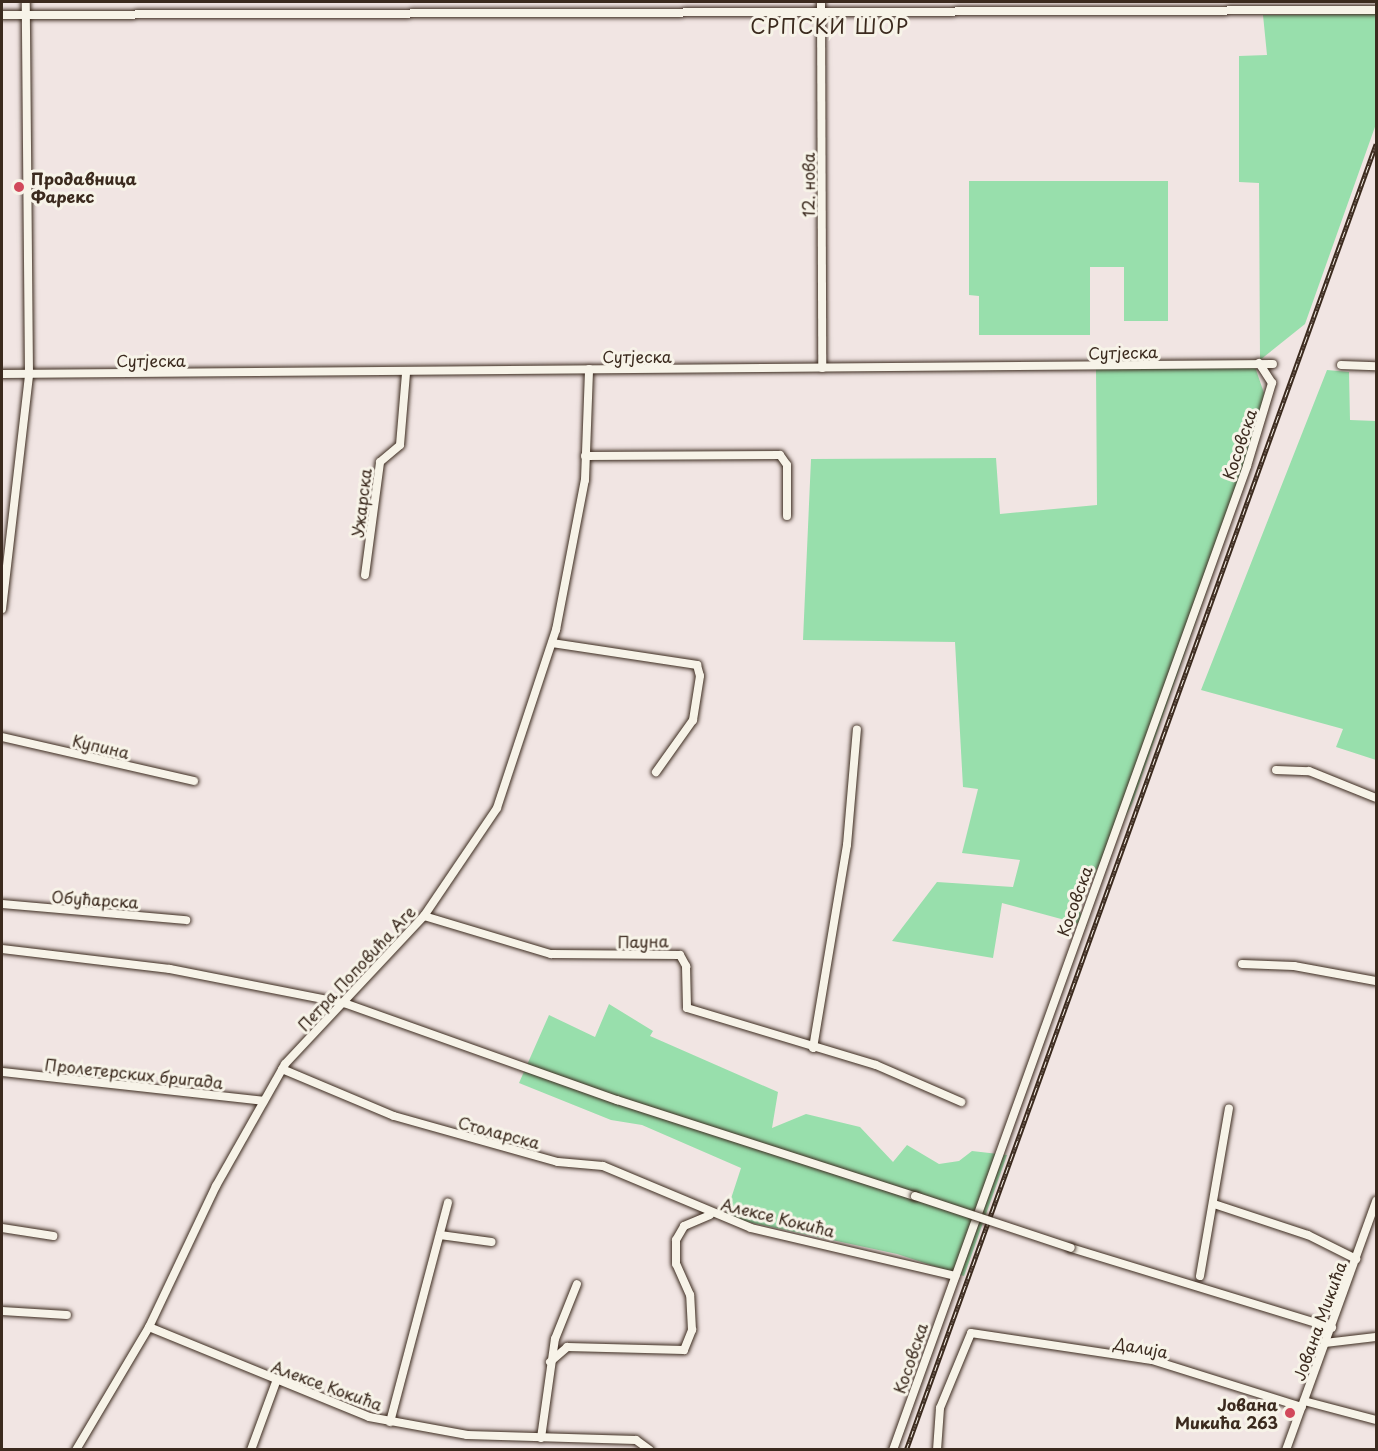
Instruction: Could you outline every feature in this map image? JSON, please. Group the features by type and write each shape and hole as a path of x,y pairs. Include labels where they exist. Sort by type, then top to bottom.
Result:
{"street":[{"path":"2,609 29,375 26,2"},
{"name":"12. нова","path":"821,2 822,368"},
{"path":"2,15 821,14 1377,10"},
{"name":"Косовска","path":"893,1449 1247,466 1272,383 1258,363"},
{"name":"Сутјеска","path":"2,375 1273,364"},
{"path":"1341,365 1377,366"},
{"name":"Петра Поповића Аге","path":"76,1449 149,1326 263,1101 282,1069 424,916 497,808 552,643 585,456 589,369"},
{"name":"Ужарска","path":"365,575 380,462 400,445 406,373"},
{"path":"585,456 780,455 787,465 787,516"},
{"path":"552,643 683,660 698,667 693,720 656,772"},
{"path":"813,1048 847,845 857,729"},
{"name":"Купина","path":"2,737 194,781"},
{"path":"1276,770 1309,771 1377,798"},
{"name":"Обућарска","path":"2,904 186,921"},
{"name":"Пауна","path":"424,916 551,954 680,955 686,966 687,1008 813,1048 876,1065 961,1102"},
{"path":"2,949 170,969 344,1003 628,1104 1071,1248 1332,1328"},
{"path":"1242,964 1294,966 1377,981"},
{"name":"Столарска","path":"282,1069 394,1116 558,1162 603,1166 710,1215"},
{"name":"Пролетерских бригада","path":"2,1072 263,1101"},
{"path":"1200,1276 1229,1108"},
{"name":"Јована Микића","path":"1286,1449 1377,1201"},
{"path":"390,1422 448,1203"},
{"path":"1214,1204 1308,1235 1356,1259"},
{"name":"Алексе Кокића","path":"550,1362 567,1347 684,1350 692,1330 690,1295 676,1264 676,1240 684,1226 710,1215 955,1276"},
{"path":"2,1228 53,1236"},
{"path":"440,1235 492,1242"},
{"path":"541,1438 550,1362 577,1284"},
{"path":"2,1311 67,1315"},
{"name":"Алексе Кокића","path":"149,1326 276,1382 390,1422 467,1435 636,1440 650,1449"},
{"name":"Далија","path":"938,1449 940,1408 971,1333 1152,1360 1303,1404 1377,1420"},
{"path":"1325,1343 1377,1337"},
{"path":"251,1449 276,1382"}],"green space":[{"path":"1376,14 1376,124 1305,324 1260,360 1259,183 1239,182 1239,56 1267,55 1263,15"},
{"path":"969,181 1168,181 1168,321 1124,321 1124,267 1090,267 1090,335 979,335 979,296 969,295"},
{"path":"1255,367 1264,393 1254,455 1132,804 1077,906 1087,926 1002,903 993,958 892,941 937,882 1013,887 1020,860 962,853 978,789 963,787 955,642 803,640 811,459 996,458 1000,514 1097,505 1096,369"},
{"path":"1327,370 1349,372 1350,420 1376,421 1376,760 1336,747 1343,729 1201,690"},
{"path":"609,1004 653,1031 650,1036 778,1092 772,1128 806,1114 860,1127 893,1162 907,1145 939,1164 959,1161 972,1151 1007,1155 964,1276 897,1254 725,1217 741,1168 642,1125 611,1120 519,1083 549,1015 595,1037"}],"railway":[{"path":"906,1450 1376,144"}],"place":[{"name":"Продавница Фарекс","path":"19,187"},
{"name":"Јована Микића 263","path":"1290,1413"}],"district":[{"name":"СРПСКИ ШОР","path":"830,26"}]}
